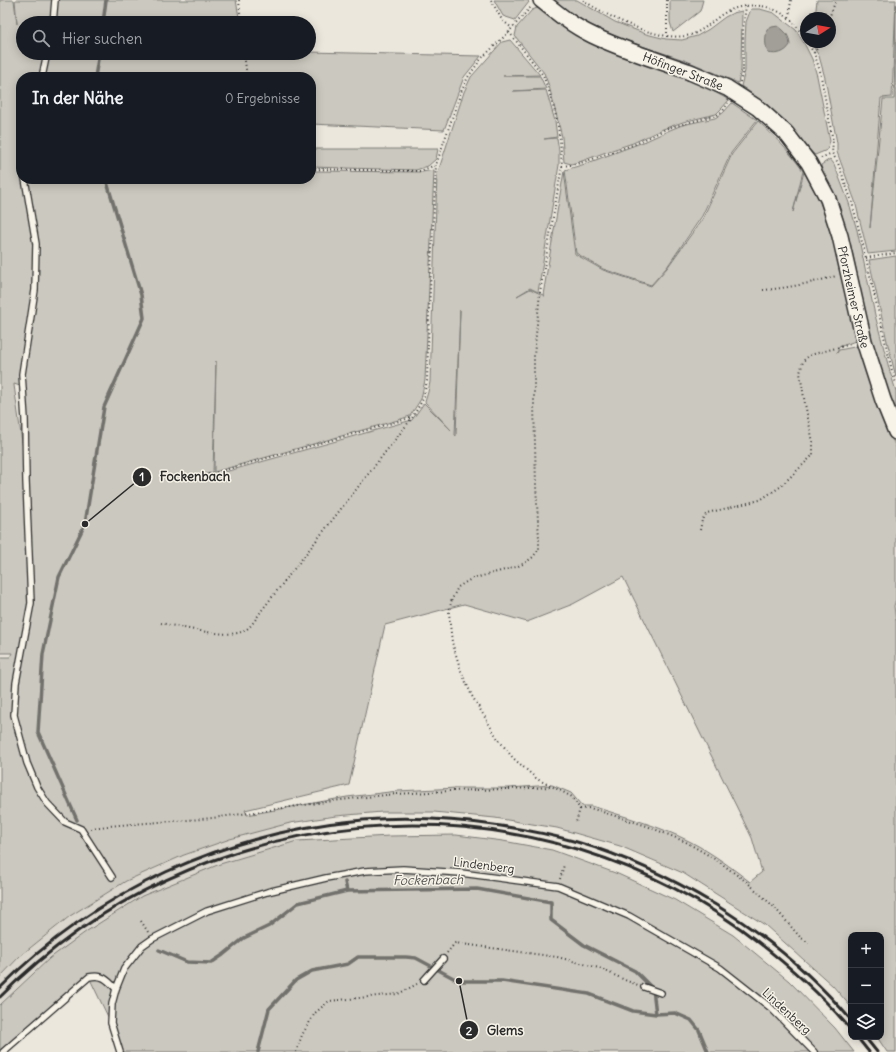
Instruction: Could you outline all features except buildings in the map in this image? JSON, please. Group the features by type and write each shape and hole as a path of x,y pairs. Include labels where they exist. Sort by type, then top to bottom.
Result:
{"street":[{"name":"Höfinger Straße","path":"537,3 591,34 618,46 690,72 727,88 758,108 786,133 809,163"},
{"name":"Pforzheimer Straße","path":"809,163 828,199 840,236 864,341 883,400 896,432"}],"lane":[{"path":"54,16 55,0"},
{"path":"43,72 46,60"},
{"path":"26,184 36,244 35,290 22,374 25,419 31,603 16,683 14,715 27,763 36,787 47,803 65,822 81,829 112,877"},
{"name":"Lindenberg","path":"120,1052 112,1023 112,1004 116,988 124,969 142,946 152,939 207,911 267,892 326,878 365,871 403,869 461,873 558,886 629,916 720,968 771,1008 814,1052"},
{"path":"424,980 443,959"},
{"path":"3,1052 89,977 97,975 109,980 116,988"},
{"path":"644,987 661,993"}],"path":[{"path":"239,0 240,16"},
{"path":"491,0 502,20 512,28"},
{"path":"583,0 601,11 632,26 667,37 696,34 722,15 736,8 760,5 778,11 789,18 800,33"},
{"path":"667,0 667,37"},
{"path":"789,18 791,0"},
{"path":"831,12 836,0"},
{"path":"162,623 226,634 242,632 254,622 412,418 423,399 427,381 436,165 461,92 468,77 481,59 537,3"},
{"path":"740,83 743,71 743,29 746,6"},
{"path":"509,32 543,75 557,120 562,166 540,292 534,356 536,485 539,549 533,557 525,563 516,567 471,579 458,587 452,599 449,611 452,642 461,671 472,696 498,739 513,758 537,779 572,797 580,809"},
{"path":"811,48 814,53 820,71 833,141 832,153 838,163 852,202 896,383"},
{"path":"814,53 817,48"},
{"path":"245,60 246,72"},
{"path":"562,166 584,162 635,144 668,128 717,115 723,111 730,102"},
{"path":"316,169 420,171 436,165"},
{"path":"866,258 896,253"},
{"path":"763,290 809,283 849,273"},
{"path":"700,530 702,520 707,513 760,500 780,487 813,455 813,442 804,404 800,373 803,361 810,355 864,341"},
{"path":"181,479 214,473 412,418"},
{"path":"81,829 121,824 210,818 399,794 551,786"},
{"path":"580,809 590,808 654,828 686,842 718,861 748,883 774,907 800,938 809,942"},
{"path":"576,822 580,809"},
{"path":"558,886 564,865"},
{"path":"141,921 152,939"},
{"path":"443,959 455,943 558,957 599,968 627,982 644,987"},
{"path":"296,1052 302,1035 315,1014 328,1001 398,994 424,980"}],"shaded area":[{"path":"0,0 14,0 16,16 16,60 316,60 316,52 481,56 464,77 444,130 316,124 316,72 16,72 16,184 316,184 316,171 422,172 434,170 425,380 421,399 410,416 214,472 216,361 213,473 192,476 214,475 412,420 424,403 451,430 425,402 430,382 437,175 464,92 471,77 502,42 510,40 540,75 503,76 540,76 546,89 513,91 546,90 555,121 557,137 544,139 557,138 559,151 559,165 538,292 530,288 517,296 530,289 545,296 543,295 564,171 575,254 603,270 651,286 667,268 703,218 732,154 758,121 793,157 803,171 793,212 804,172 818,197 836,251 858,340 839,347 837,353 839,350 859,346 876,399 896,448 896,599 894,606 896,622 896,1052 887,1052 879,1040 884,1040 884,932 848,932 848,1004 833,986 765,925 683,873 620,846 557,828 495,818 434,812 382,812 336,816 290,823 230,839 184,855 126,881 70,916 20,956 0,977 0,657 10,657 12,653 0,653","holes":["460,310 456,436 455,435","14,384 20,386 23,449","623,577 752,838 762,872 750,882 721,860 679,836 592,806 582,806 571,793 552,785 509,788 457,788 398,791 347,797 247,815 245,810 349,785 385,625 464,604 527,622 573,604"]},
{"path":"15,0 236,0 239,16 16,16"},
{"path":"494,0 527,0 529,2 515,20 503,16"},
{"path":"554,0 577,0 615,22 646,34 666,39 682,40 697,36 725,17 742,11 741,70 738,83 684,60 632,43 600,29 584,21"},
{"path":"670,0 703,0 700,11 673,32 670,22"},
{"path":"817,0 896,0 892,97 881,98 870,228 883,99 894,99 896,4 896,251 868,254 855,201 837,152 837,143 825,78 819,56 814,48 836,48 836,12 816,12"},
{"path":"540,7 695,81 729,100 716,114 683,122 663,129 633,143 582,161 571,164 564,162 562,137 549,86 544,73 515,36 517,27 532,10"},
{"path":"751,9 760,9 774,13 796,30 800,37 800,48 806,48 812,59 817,76 830,141 827,150 815,155 780,117 741,86 745,71 746,22"},
{"path":"778,26 787,34 790,45 786,50 780,53 768,53 766,47 767,30"},
{"path":"732,103 757,120 731,153 702,216 667,267 651,285 603,269 576,253 565,170 646,141 682,125 715,118 723,113"},
{"path":"316,149 438,149 436,159 428,166 416,170 316,167"},
{"path":"830,159 834,164 849,203 857,230 875,315 896,391 896,412 876,360 850,242 841,212 822,170 821,165"},
{"path":"896,256 896,377 869,260"},
{"path":"290,823 297,841 220,864 50,958 0,1005 0,977 20,956 70,916 126,881 184,855 230,839"},
{"path":"456,835 503,841 552,850 618,874 675,900 733,935 789,981 835,1028 854,1052 120,1052 111,1023 89,977 3,1052 0,1052 0,1005 50,958 87,931 142,896 220,864 297,841 390,836"}],"waterway":[{"name":"Fockenbach","path":"104,16 106,0"},
{"name":"Fockenbach","path":"96,72 98,60"},
{"name":"Fockenbach","path":"77,820 38,732 43,654 59,577 85,524 104,407 144,318 141,295 108,184"},
{"path":"345,882 347,891"},
{"name":"Fockenbach","path":"159,950 187,962 211,963 244,938 269,926 298,903 347,891 477,889 551,902 551,920 584,945 635,971 653,989 656,1014"},
{"path":"258,1052 269,1009 296,980 312,971 348,964 358,957 416,958 459,981 502,981 589,994 633,1011 656,1014 675,1013 691,1020 699,1030 708,1052"}],"railway":[{"path":"0,988 37,953 78,922 121,895 166,872 214,852 263,837 313,826 363,820 398,818 432,819 501,826 558,837 613,854 666,877 716,905 771,943 821,987 848,1017"},
{"path":"0,997 79,930 167,880 260,845 358,828 457,827 556,843 651,877 741,929 756,940 813,989 848,1026"},
{"path":"859,1040 869,1052"},
{"path":"867,1040 877,1052"}],"place":[{"name":"Fockenbach","path":"85,524"},
{"name":"Glems","path":"459,981"}]}
